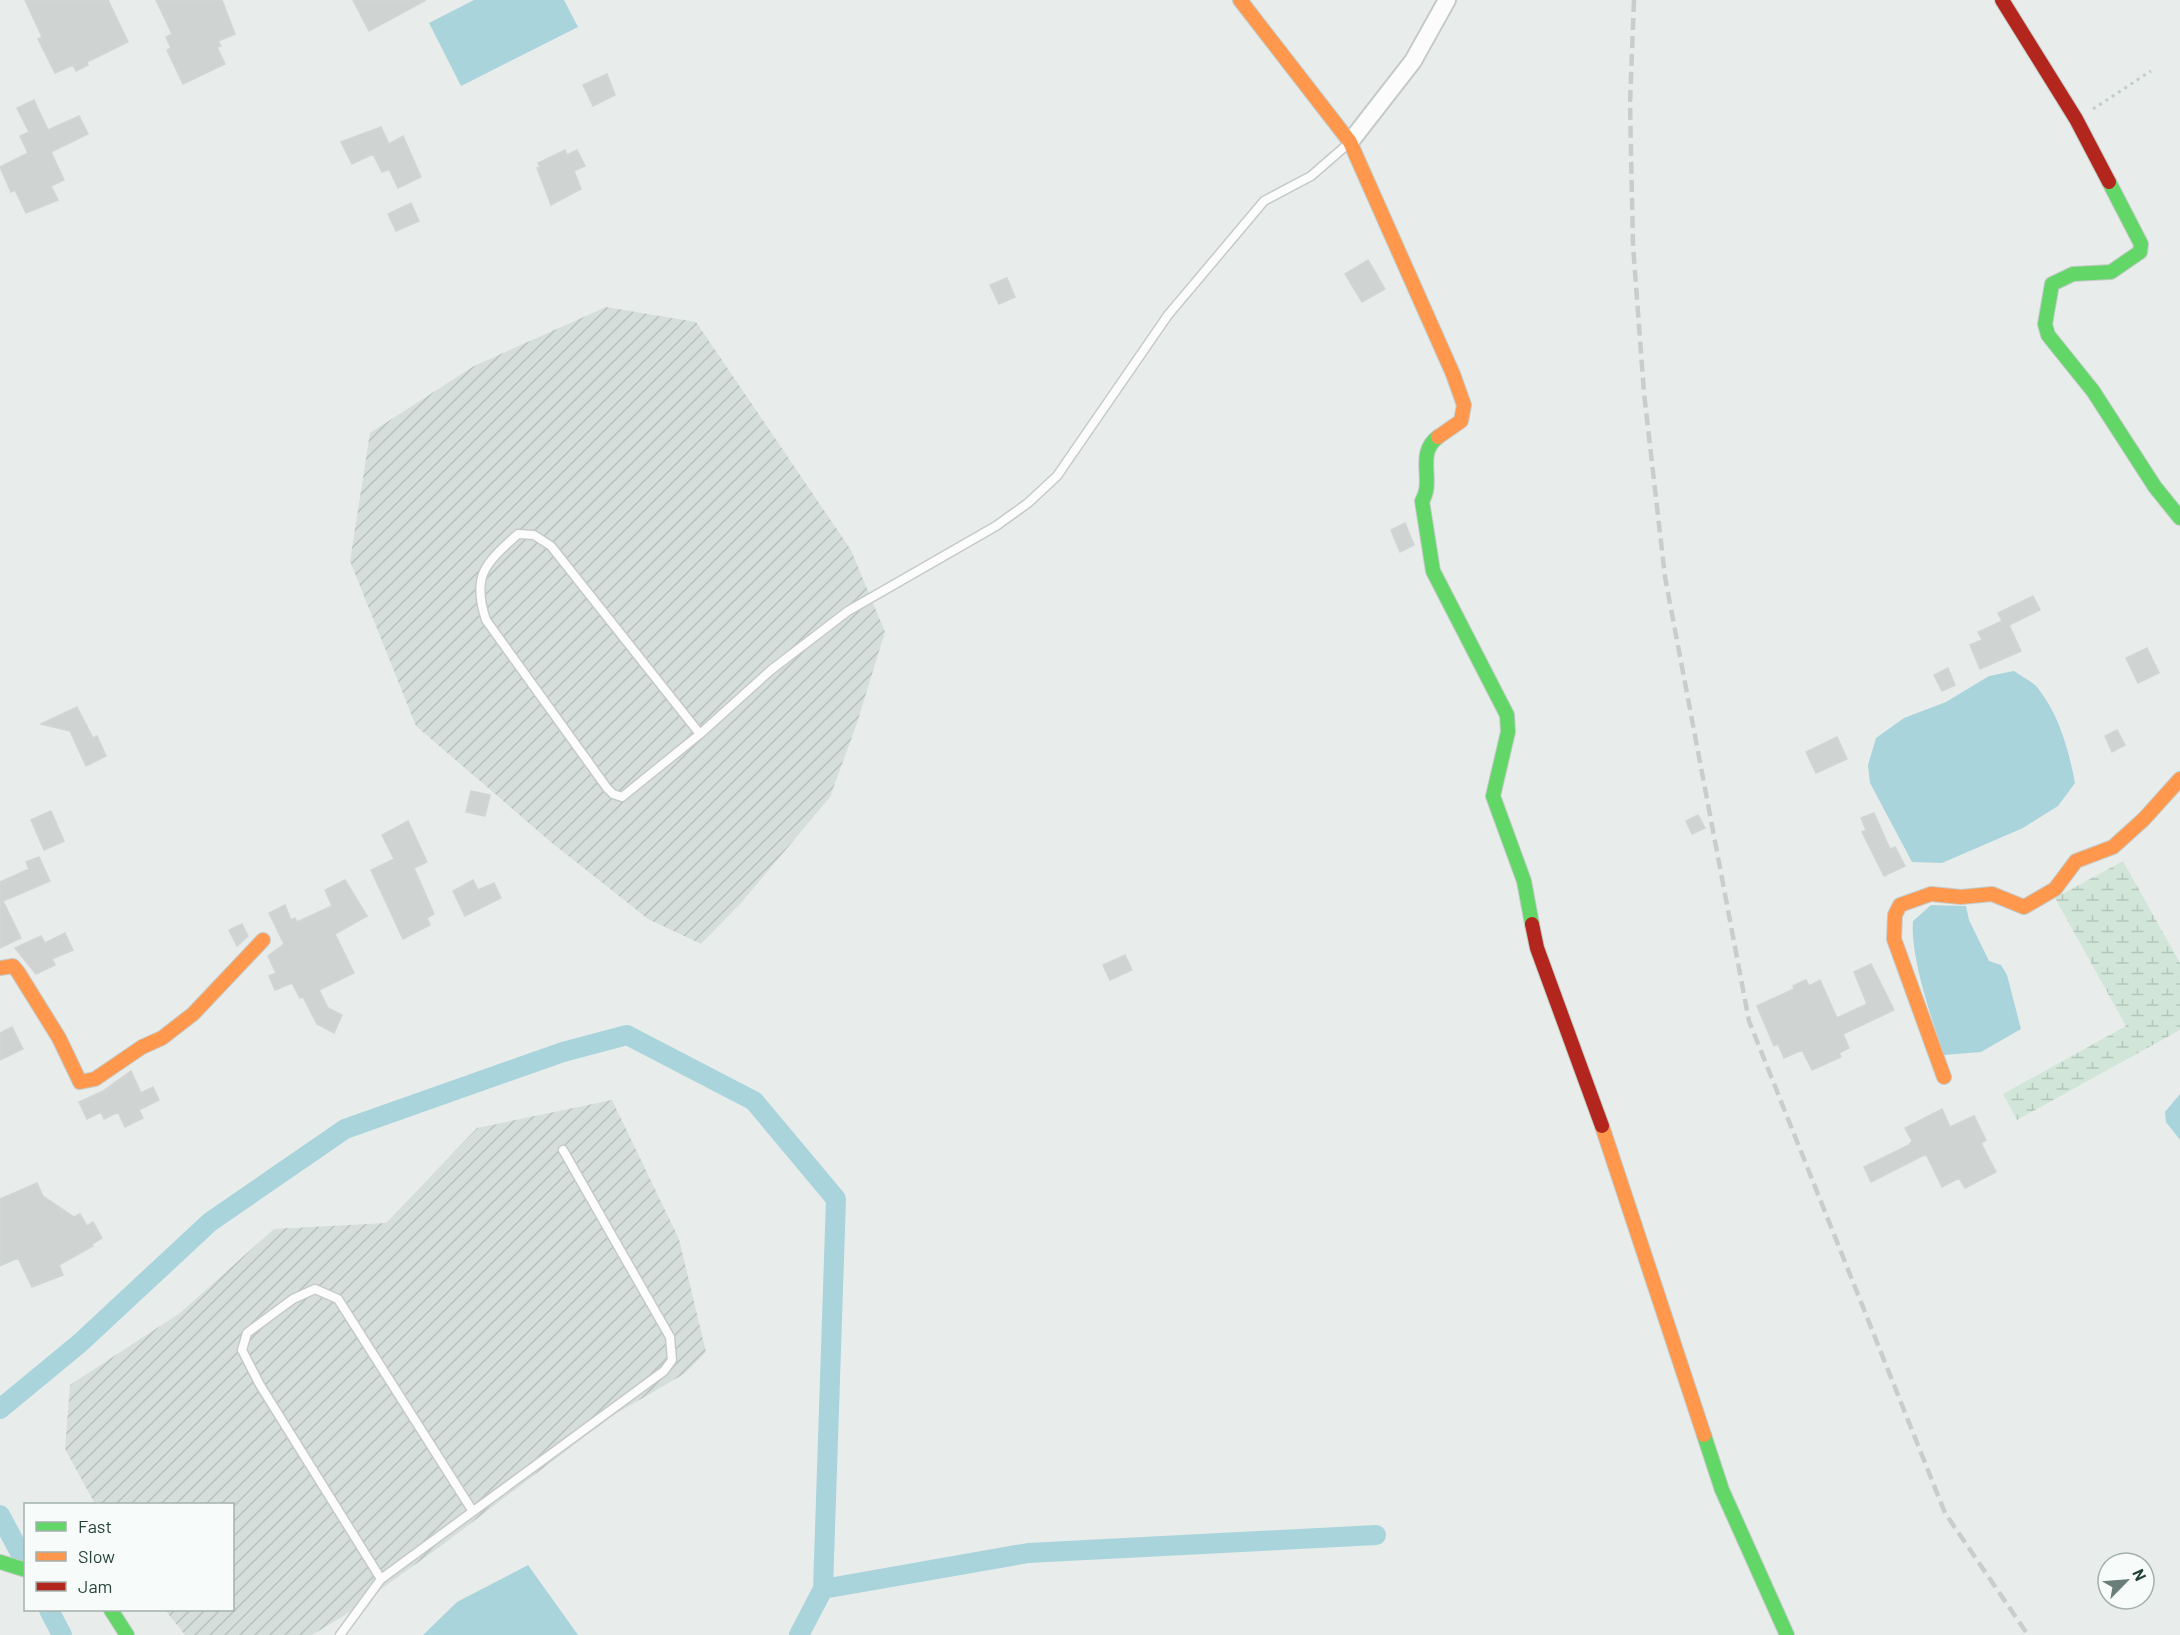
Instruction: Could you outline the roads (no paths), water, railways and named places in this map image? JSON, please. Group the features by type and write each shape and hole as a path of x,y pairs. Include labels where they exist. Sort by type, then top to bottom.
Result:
{"street":[{"path":"1240,0 1350,142 1453,374 1464,405 1461,421 1433,441 1425,456 1428,492 1422,501 1423,516 1433,571 1507,714 1508,732 1494,796 1524,881 1537,948 1610,1147 1722,1490 1787,1635"},
{"path":"1350,142 1413,61 1447,0"},
{"path":"2002,0 2076,119 2141,244 2140,252 2107,273 2075,272 2060,277 2052,284 2045,324 2048,335 2094,391 2155,486 2180,518"},
{"path":"1944,1077 1894,939 1895,915 1900,905 1931,894 1961,897 1992,894 2024,907 2055,889 2076,861 2113,848 2144,819 2180,779"},
{"path":"0,968 13,966 24,981 59,1038 80,1082 95,1079 142,1047 162,1038 185,1020 263,940"},
{"path":"0,1562 24,1569"},
{"path":"112,1611 127,1635"}],"lane":[{"path":"700,734 551,546 534,535 518,534 489,561 479,579 481,605 486,620 613,794 622,797 700,734 771,670 848,611 996,526 1028,503 1057,476 1168,315 1264,201 1311,176 1350,142"},
{"path":"340,1635 381,1578 664,1371 672,1360 670,1337 563,1150"},
{"path":"381,1578 260,1385 242,1350 247,1333 293,1299 315,1289 338,1299 472,1510"}],"water":[{"path":"474,0 564,0 578,27 461,86 429,23"},
{"path":"2014,671 2037,687 2051,709 2070,758 2075,783 2058,806 2023,828 1942,863 1912,862 1870,783 1868,765 1876,738 1904,718 1946,702 1989,676"},
{"path":"1931,905 1966,906 1969,920 1989,961 2001,965 2007,975 2021,1029 1981,1052 1944,1055 1939,1041 1918,970 1913,936 1913,921"},
{"path":"2180,1094 2180,1140 2166,1122 2165,1112"},
{"path":"528,1565 578,1635 423,1635 457,1602"}],"waterway":[{"path":"0,1409 80,1343 210,1222 345,1129 563,1052 627,1035 754,1101 836,1199 823,1589 799,1635"},
{"path":"0,1515 24,1560"},
{"path":"823,1589 1028,1553 1376,1535"},
{"path":"50,1611 62,1635"}],"railway":[{"path":"1634,0 1630,104 1633,245 1644,393 1665,577 1749,1021 1945,1513 2028,1635"}]}
